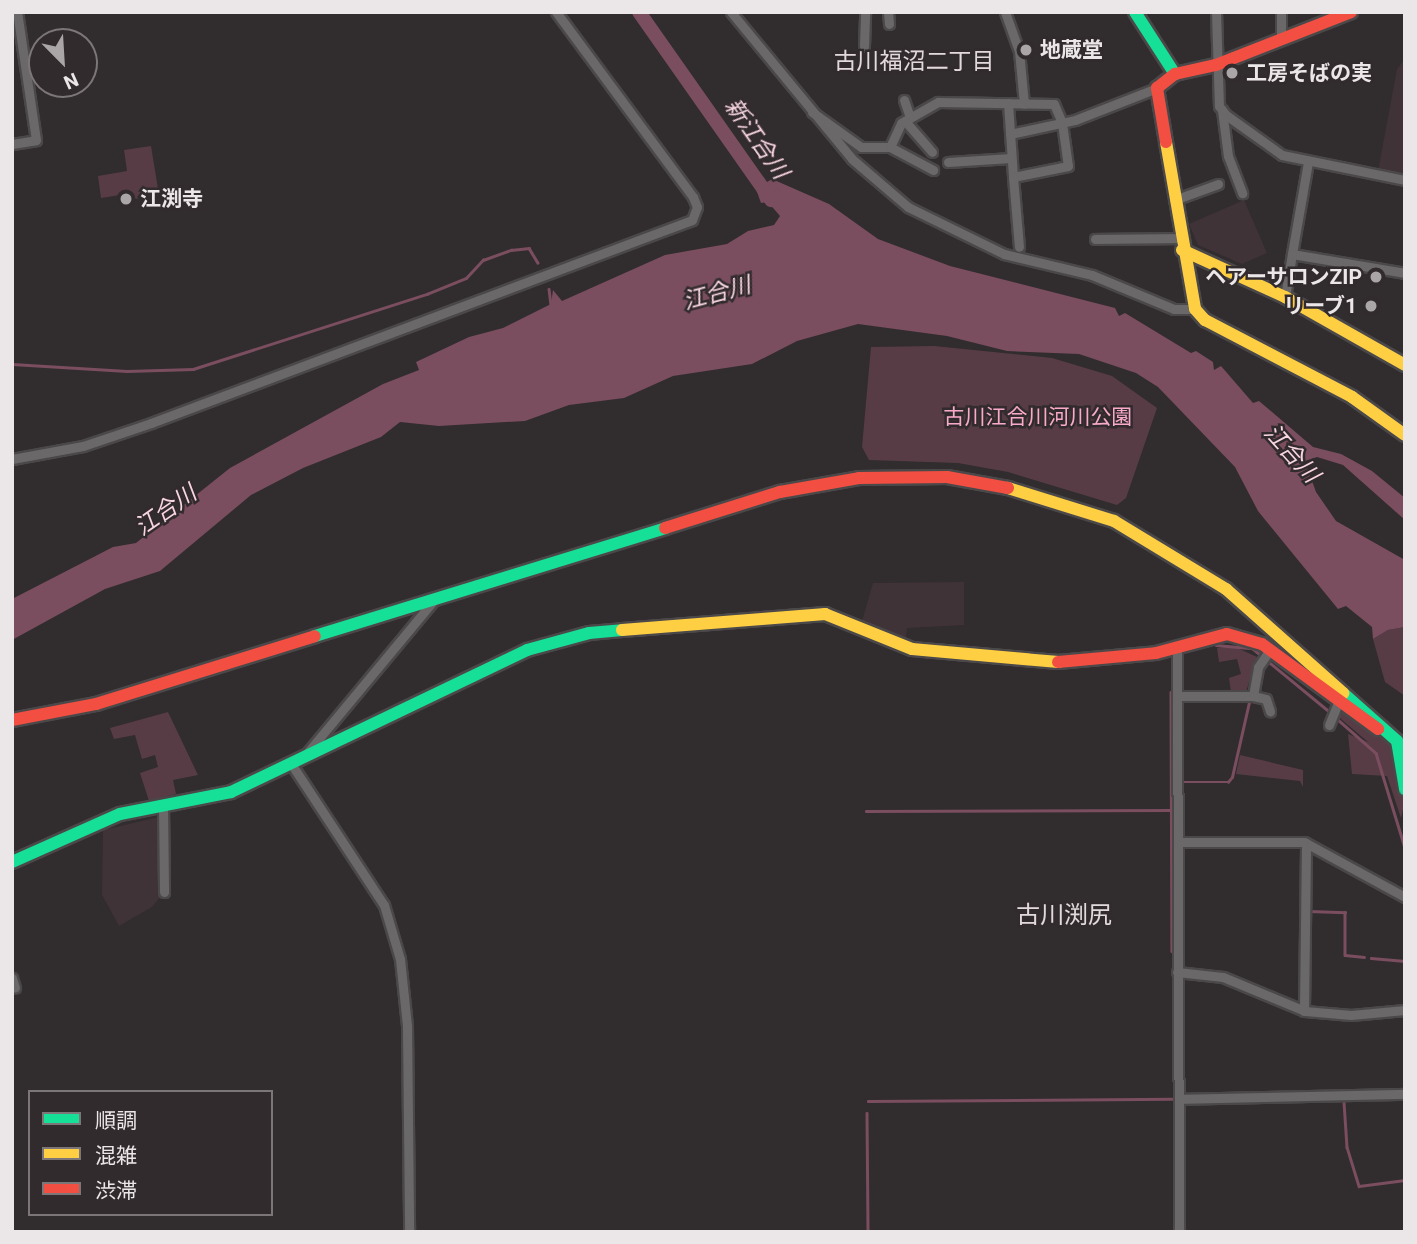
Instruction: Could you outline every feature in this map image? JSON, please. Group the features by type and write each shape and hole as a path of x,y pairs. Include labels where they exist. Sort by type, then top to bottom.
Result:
{"street":[{"path":"12,460 83,446 185,411 692,220 697,207 693,197 556,12"},
{"path":"731,12 810,112 877,184 951,232 1031,262 1092,275 1174,309 1195,309"},
{"path":"864,46 866,12"},
{"path":"888,12 889,24"},
{"path":"1005,12 1019,51 1024,104"},
{"path":"1135,12 1175,74"},
{"path":"1216,12 1216,65 1228,156 1242,193"},
{"path":"1281,12 1281,39"},
{"path":"1010,134 1062,123 1157,88 1175,74 1216,65 1351,12"},
{"path":"12,144 36,140 16,14"},
{"path":"1157,88 1181,244 1195,309 1205,320 1352,397 1405,435"},
{"path":"904,100 907,119 932,152"},
{"path":"890,147 907,119 946,101 1024,104 1051,102 1062,123 1068,166 1013,177"},
{"path":"1008,103 1019,247"},
{"path":"1222,110 1282,155 1405,180"},
{"path":"810,112 816,111 861,147 890,147 933,170"},
{"path":"948,162 1012,158"},
{"path":"1285,297 1308,162"},
{"path":"1174,200 1218,184"},
{"path":"1096,239 1181,244 1285,297 1405,365"},
{"path":"1292,254 1405,273"},
{"path":"12,720 96,705 810,485 887,476 971,480 1067,503 1114,521 1161,546 1226,589 1401,744 1405,789"},
{"path":"306,754 433,601"},
{"path":"12,862 103,819 231,792 527,650 589,633 810,613 825,614 912,649 1071,663 1177,647 1227,634 1248,637 1333,714 1401,744"},
{"path":"1177,647 1179,1232"},
{"path":"1253,696 1266,654"},
{"path":"1177,696 1253,696 1266,699 1270,711"},
{"path":"290,762 384,905 400,959 407,1026 408,1232"},
{"path":"163,806 164,892"},
{"path":"1178,842 1306,846 1405,897"},
{"path":"1304,1011 1306,846"},
{"path":"1177,972 1223,977 1304,1011 1352,1015 1405,1010"},
{"path":"12,978 15,988"},
{"path":"1179,1099 1405,1094"}],"shaded area":[{"path":"1405,59 1405,177 1378,171 1397,69"},
{"path":"1244,200 1267,253 1242,264 1198,245 1189,224"},
{"path":"964,582 964,625 907,628 905,643 861,625 873,583"},
{"path":"159,817 161,896 152,907 119,926 102,895 103,830"}],"green space":[{"path":"151,146 159,195 134,199 133,193 101,198 98,176 127,171 124,150"},
{"name":"古川江合川河川公園","path":"934,346 1052,358 1112,376 1157,408 1126,498 1117,505 1008,472 958,463 869,460 862,447 871,347"},
{"path":"1405,627 1405,696 1385,682 1373,639 1388,630"},
{"path":"1233,646 1257,657 1246,692 1231,692 1229,678 1241,674 1237,659 1219,662 1217,648"},
{"path":"1338,708 1391,743 1405,801 1401,818 1387,776 1352,774 1348,734 1368,742 1334,713"},
{"path":"168,712 198,775 173,780 176,794 149,801 140,773 158,767 155,755 142,759 135,735 114,739 110,728"},
{"path":"1240,755 1303,770 1303,787 1300,781 1236,774"}],"water":[{"name":"江合川","path":"772,179 829,204 878,239 950,266 1115,308 1119,316 1125,313 1191,353 1196,351 1213,362 1214,370 1221,366 1253,403 1259,401 1313,447 1341,454 1372,471 1405,498 1405,520 1343,465 1317,457 1305,461 1316,492 1336,521 1405,560 1405,627 1388,630 1373,639 1372,627 1346,606 1338,609 1258,511 1235,467 1158,387 1136,373 1079,354 1007,351 947,336 858,324 797,341 752,364 673,376 624,398 569,405 525,421 439,426 400,422 381,437 303,468 251,495 160,571 105,589 12,640 12,599 113,547 136,543 230,468 383,384 419,370 416,362 469,337 503,328 551,304 553,290 562,301 665,255 727,244 748,231 774,225 780,216 768,202 761,203 756,189"}],"waterway":[{"name":"新江合川","path":"639,12 771,200"},
{"path":"12,364 127,371 193,369 427,294 466,278 483,260 511,250 529,248 538,263"},
{"path":"549,289 551,305"},
{"path":"1216,645 1252,648 1331,713"},
{"path":"1171,692 1172,951"},
{"path":"1181,782 1228,782 1232,777 1249,702"},
{"path":"1335,717 1376,753 1405,848"},
{"path":"866,811 1172,810"},
{"path":"1390,894 1399,899"},
{"path":"1309,911 1345,912 1345,955 1364,957"},
{"path":"1371,958 1405,961"},
{"path":"868,1101 1172,1099"},
{"path":"1344,1102 1347,1147 1359,1186 1405,1180"},
{"path":"867,1113 868,1232"}],"traffic: fast":[{"path":"1135,12 1175,74"},
{"path":"315,636 665,528"},
{"path":"12,862 120,814 231,792 527,650 589,633 622,630"},
{"path":"1343,693 1397,741 1405,789"}],"traffic: slow":[{"path":"1166,142 1195,309 1205,320 1352,397 1405,435"},
{"path":"1182,250 1285,297 1405,365"},
{"path":"1008,488 1114,521 1226,589 1343,693"},
{"path":"622,630 825,614 912,649 1058,662"}],"traffic: jam":[{"path":"1166,142 1157,88 1175,74 1216,65 1351,12"},
{"path":"665,528 780,492 859,478 947,477 1008,488"},
{"path":"1058,662 1156,653 1227,634 1262,644 1378,729"},
{"path":"12,720 96,704 315,636"}],"place":[{"name":"地蔵堂","path":"1026,50"},
{"name":"工房そばの実","path":"1232,73"},
{"name":"江渕寺","path":"126,199"},
{"name":"ヘアーサロンZIP","path":"1376,277"},
{"name":"リーブ1","path":"1371,306"}],"district":[{"name":"古川福沼二丁目","path":"914,62"},
{"name":"古川渕尻","path":"1064,916"}]}
